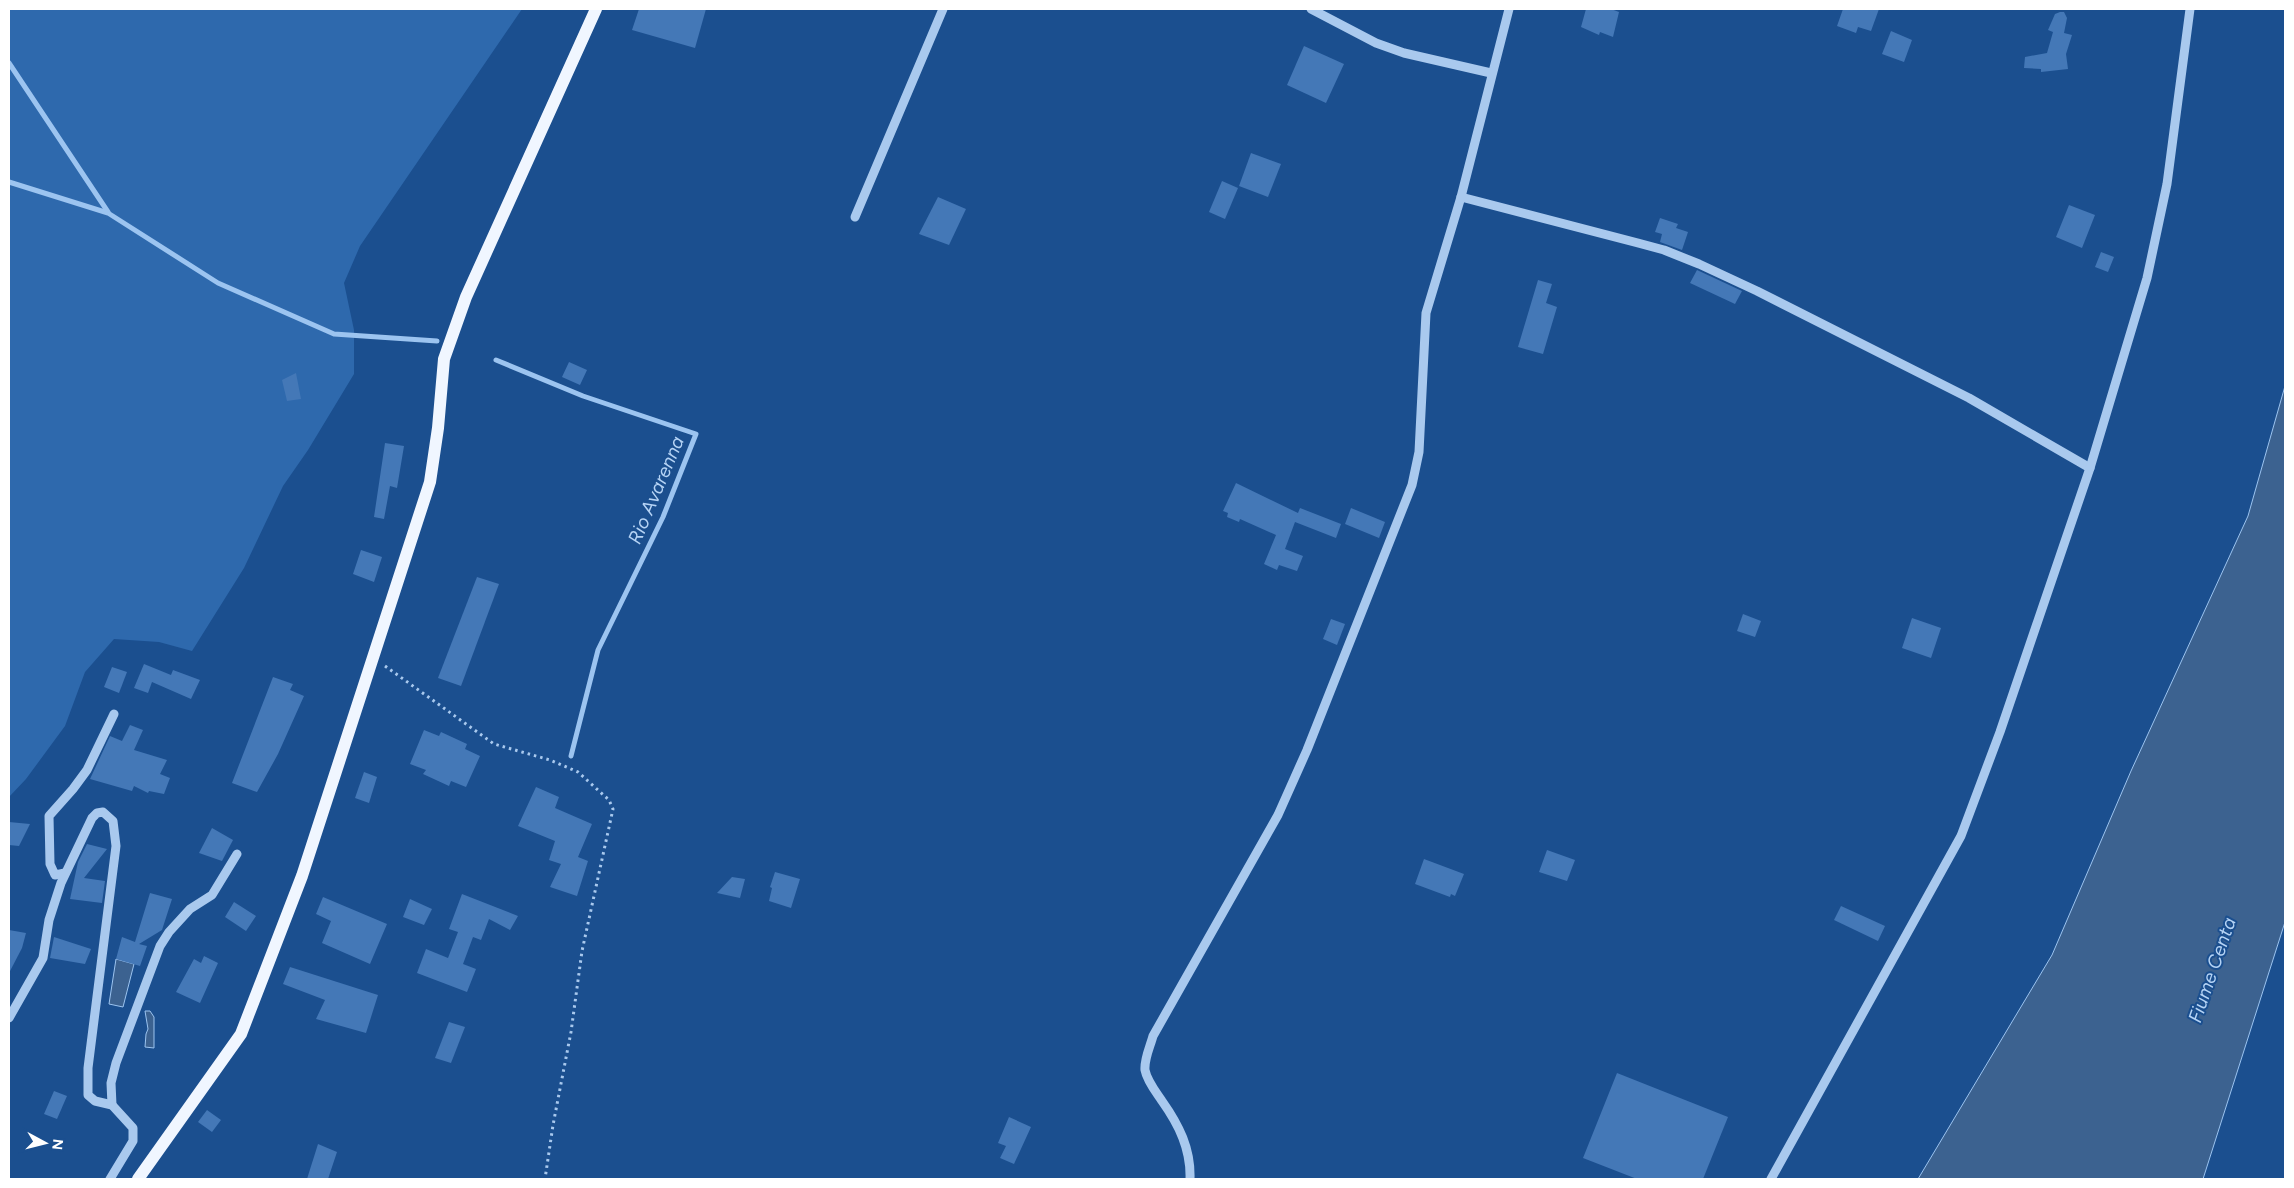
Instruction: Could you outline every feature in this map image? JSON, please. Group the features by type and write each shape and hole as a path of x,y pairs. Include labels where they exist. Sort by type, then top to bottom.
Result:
{"main road":[{"path":"138,1179 241,1034 302,876 430,482 438,428 444,359 466,296 596,9"}],"street":[{"path":"855,217 943,9"},
{"path":"1311,9 1376,43 1404,53 1491,73"},
{"path":"1190,1179 1191,1162 1185,1141 1176,1122 1154,1090 1145,1071 1146,1059 1153,1036 1278,815 1308,750 1412,485 1419,452 1426,313 1461,197 1491,73 1509,9"},
{"path":"1771,1179 1961,836 2052,582 2090,468 2147,278 2167,184 2190,9"},
{"path":"1461,197 1646,245 1698,264 1757,291 1969,398 2090,468"},
{"path":"65,873 55,875 50,864 49,816 73,790 86,770 114,714"},
{"path":"9,1018 43,958 49,920 65,873 92,818 97,813 104,812 113,821 116,846 88,1068 88,1095 94,1101 112,1105 124,1115 133,1128 133,1141 110,1179"},
{"path":"112,1105 111,1083 116,1063 160,946 169,932 190,909 212,895 237,854"}],"path":[{"path":"374,658 494,744 550,760 578,772 609,800 613,809 582,951 571,1032 553,1125 545,1179"}],"shaded area":[{"path":"9,9 522,9 360,246 344,283 354,330 354,374 308,450 283,486 244,568 192,651 159,642 114,639 85,672 65,726 26,779 9,797"}],"water":[{"name":"Fiume Centa","path":"2285,386 2285,922 2203,1179 1918,1179 2052,955 2131,771 2248,516"},
{"path":"116,959 134,964 123,1007 109,1004"},
{"path":"145,1011 150,1011 154,1017 154,1048 145,1047 148,1029"}],"building":[{"path":"639,9 706,9 695,48 632,30"},
{"path":"1586,9 1611,9 1619,12 1613,37 1600,32 1599,35 1581,27"},
{"path":"1843,9 1879,9 1871,31 1858,27 1856,33 1837,26"},
{"path":"2064,12 2067,18 2064,33 2072,35 2066,54 2068,69 2041,72 2041,69 2024,68 2025,57 2047,53 2053,32 2048,30 2055,14"},
{"path":"1891,31 1912,40 1904,62 1882,54"},
{"path":"1304,46 1344,64 1326,103 1287,85"},
{"path":"1251,153 1281,164 1268,197 1239,186"},
{"path":"1222,181 1238,188 1225,219 1209,212"},
{"path":"938,197 966,209 949,245 919,234"},
{"path":"2069,205 2095,215 2082,248 2056,237"},
{"path":"1660,218 1678,224 1676,228 1688,232 1682,250 1660,242 1662,234 1655,232"},
{"path":"2101,252 2114,257 2108,272 2095,267"},
{"path":"1697,270 1742,291 1735,304 1690,283"},
{"path":"1538,280 1552,284 1546,303 1557,307 1543,354 1518,347"},
{"path":"569,362 587,370 580,385 562,377"},
{"path":"296,373 301,399 287,401 282,380"},
{"path":"385,443 404,446 397,488 390,486 384,519 374,517"},
{"path":"1236,483 1298,513 1300,508 1341,524 1336,538 1295,522 1285,549 1303,556 1297,571 1279,565 1277,570 1264,564 1276,535 1240,519 1239,522 1227,517 1228,513 1223,511"},
{"path":"1351,508 1385,522 1379,538 1345,524"},
{"path":"361,550 382,557 374,582 353,574"},
{"path":"477,577 499,584 461,686 438,678"},
{"path":"1743,614 1761,621 1755,637 1737,631"},
{"path":"1912,618 1941,628 1931,658 1902,648"},
{"path":"1331,619 1345,624 1337,645 1323,639"},
{"path":"144,664 171,675 173,670 200,680 191,699 152,682 148,693 134,688"},
{"path":"112,667 127,672 119,693 104,687"},
{"path":"273,677 293,684 290,690 304,696 278,754 257,792 232,783"},
{"path":"130,725 143,730 134,750 167,760 160,774 170,778 164,794 149,791 148,793 134,786 132,791 90,779 110,736 122,741"},
{"path":"424,730 439,736 441,732 467,744 465,749 480,756 466,787 451,781 449,786 423,774 426,770 410,764"},
{"path":"364,772 377,777 369,803 355,798"},
{"path":"536,787 559,797 555,808 592,824 578,857 588,861 577,896 550,887 561,864 549,860 555,841 518,826"},
{"path":"9,822 30,824 19,846 9,845"},
{"path":"212,828 233,840 222,861 199,853"},
{"path":"87,844 107,849 84,878 105,881 102,903 70,899 78,862"},
{"path":"1547,850 1575,860 1567,881 1539,872"},
{"path":"1424,859 1464,874 1455,896 1451,894 1450,897 1415,884"},
{"path":"775,872 800,879 791,908 769,901 772,888 770,887"},
{"path":"732,877 745,879 740,898 717,893"},
{"path":"150,893 172,899 162,930 139,944 147,946 140,966 116,959 122,937 135,942"},
{"path":"462,894 518,916 510,930 489,919 481,940 473,937 463,964 476,969 467,992 417,973 426,949 448,958 458,932 449,929"},
{"path":"323,897 387,924 370,964 322,943 331,921 316,914"},
{"path":"410,899 432,909 424,925 403,917"},
{"path":"234,902 256,916 246,931 225,917"},
{"path":"1841,906 1885,926 1878,941 1834,920"},
{"path":"9,930 26,933 22,948 9,973"},
{"path":"54,937 91,949 85,964 50,958"},
{"path":"204,956 218,963 200,1003 176,992 194,959 201,963"},
{"path":"290,967 378,995 366,1033 316,1019 325,1000 283,984"},
{"path":"449,1022 465,1027 451,1063 435,1058"},
{"path":"1617,1073 1728,1117 1703,1179 1637,1179 1583,1158"},
{"path":"54,1091 67,1096 57,1119 44,1114"},
{"path":"207,1110 221,1120 212,1132 198,1122"},
{"path":"1009,1117 1031,1127 1014,1164 1000,1158 1006,1146 998,1143"},
{"path":"318,1144 337,1152 328,1179 307,1179"}],"waterway":[{"path":"9,63 108,212"},
{"path":"9,182 108,213 218,283 334,334 437,341"},
{"name":"Rio Avarenna","path":"496,360 583,396 696,434 663,517 598,650 571,756"}]}
